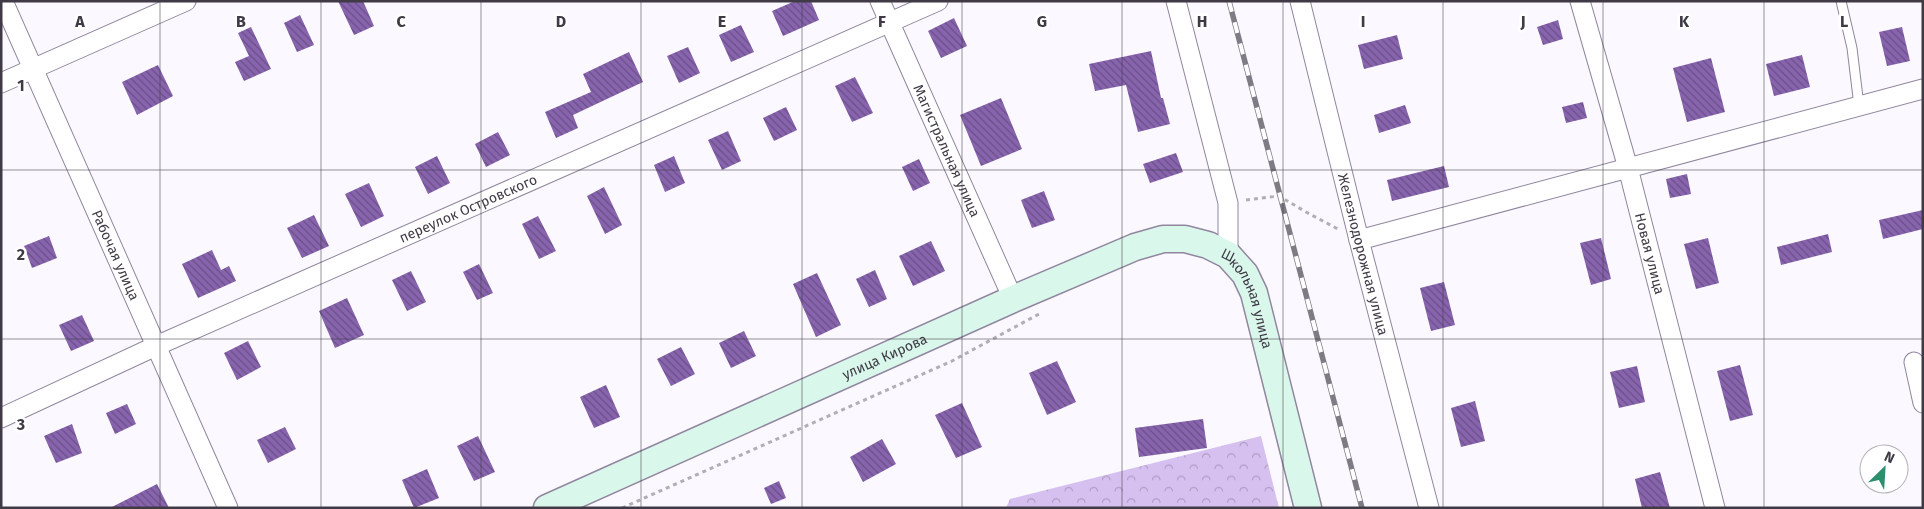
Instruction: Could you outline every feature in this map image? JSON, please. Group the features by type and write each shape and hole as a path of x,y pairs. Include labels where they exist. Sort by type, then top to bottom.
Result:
{"main road":[{"name":"улица Кирова","path":"547,508 1013,299 1134,247 1163,239 1185,239 1208,245 1228,255"},
{"name":"Школьная улица","path":"1228,255 1245,274 1254,293 1308,508"}],"street":[{"name":"Рабочая улица","path":"3,1 228,508"},
{"path":"1,83 186,1"},
{"name":"Магистральная улица","path":"880,1 1013,299"},
{"name":"переулок Островского","path":"1,418 156,346 938,1"},
{"name":"Школьная улица","path":"1176,1 1228,203 1228,255"},
{"name":"Железнодорожная улица","path":"1300,1 1359,240 1429,508"},
{"name":"Новая улица","path":"1580,1 1628,168 1715,508"},
{"path":"1359,240 1923,89"},
{"path":"1914,362 1923,403"}],"lane":[{"path":"1841,1 1852,48 1859,106"}],"path":[{"path":"1228,203 1280,196 1359,240"},
{"path":"622,508 952,361 1045,311"}],"green space":[{"path":"1261,436 1279,508 1006,508 1010,499"}],"building":[{"path":"338,1 363,1 374,26 354,35"},
{"path":"795,1 811,1 819,20 783,36 772,11"},
{"path":"300,15 314,45 297,52 284,23"},
{"path":"954,18 967,46 941,58 928,31"},
{"path":"1558,20 1563,39 1543,45 1537,27"},
{"path":"741,25 754,52 731,62 719,35"},
{"path":"251,27 271,69 244,81 235,62 249,56 238,33"},
{"path":"1902,27 1910,61 1887,66 1879,32"},
{"path":"1397,35 1403,59 1364,69 1358,45"},
{"path":"688,47 700,73 679,83 667,56"},
{"path":"1151,51 1161,98 1163,98 1170,124 1138,132 1126,85 1095,91 1089,64"},
{"path":"629,52 643,82 573,115 578,128 556,138 545,112 591,92 583,74"},
{"path":"1802,55 1810,87 1774,96 1766,64"},
{"path":"1711,58 1725,112 1687,122 1673,68"},
{"path":"158,65 173,96 137,115 122,82"},
{"path":"855,77 873,113 852,122 835,86"},
{"path":"1001,98 1022,149 981,166 960,115"},
{"path":"1583,102 1587,118 1566,123 1562,107"},
{"path":"1405,105 1411,123 1379,133 1374,115"},
{"path":"786,107 797,130 774,141 763,118"},
{"path":"728,131 741,161 722,170 708,140"},
{"path":"498,132 510,155 486,167 475,144"},
{"path":"1176,153 1183,172 1150,183 1143,164"},
{"path":"437,156 450,183 428,194 415,167"},
{"path":"674,156 685,183 665,192 654,165"},
{"path":"919,159 930,183 913,191 902,167"},
{"path":"1444,166 1449,187 1392,201 1387,180"},
{"path":"1687,174 1691,194 1670,198 1666,179"},
{"path":"369,183 384,216 361,227 345,194"},
{"path":"604,187 622,225 605,234 587,196"},
{"path":"1044,191 1055,220 1032,228 1021,200"},
{"path":"1923,210 1923,229 1883,239 1879,220"},
{"path":"314,215 329,246 302,258 287,228"},
{"path":"538,216 556,251 539,259 522,224"},
{"path":"1828,234 1832,252 1781,265 1777,247"},
{"path":"49,236 57,258 32,268 24,246"},
{"path":"1601,238 1611,279 1591,285 1580,243"},
{"path":"1708,238 1719,283 1696,289 1684,244"},
{"path":"931,241 945,271 913,286 899,256"},
{"path":"212,250 221,270 229,266 236,281 198,298 182,264"},
{"path":"479,264 493,293 477,300 463,272"},
{"path":"875,270 887,299 869,307 856,279"},
{"path":"411,271 426,302 407,311 392,280"},
{"path":"817,273 841,325 816,337 793,284"},
{"path":"1444,282 1455,325 1431,331 1420,288"},
{"path":"347,298 364,335 335,348 319,311"},
{"path":"82,315 94,341 71,351 59,325"},
{"path":"744,331 756,356 731,368 719,343"},
{"path":"248,341 261,367 237,380 224,353"},
{"path":"681,347 695,374 671,386 657,359"},
{"path":"1057,361 1076,402 1047,415 1029,373"},
{"path":"1740,365 1753,415 1730,421 1717,371"},
{"path":"1637,366 1645,402 1619,408 1610,372"},
{"path":"606,385 620,417 594,428 580,397"},
{"path":"1475,401 1485,441 1461,447 1451,408"},
{"path":"962,403 982,447 956,458 935,415"},
{"path":"127,404 136,424 115,434 106,413"},
{"path":"1203,419 1207,448 1139,457 1135,428"},
{"path":"72,424 82,453 56,463 44,436"},
{"path":"285,427 296,449 268,463 257,440"},
{"path":"478,436 495,472 474,481 457,446"},
{"path":"882,439 896,464 863,482 850,457"},
{"path":"427,469 439,498 414,508 402,480"},
{"path":"1660,472 1670,508 1642,508 1635,479"},
{"path":"779,481 786,498 771,504 764,488"},
{"path":"157,484 169,508 110,508"}],"railway":[{"path":"1229,1 1362,508"}]}
